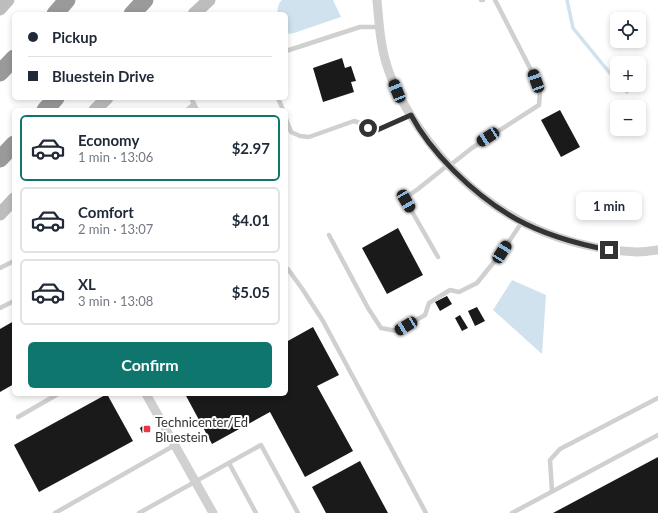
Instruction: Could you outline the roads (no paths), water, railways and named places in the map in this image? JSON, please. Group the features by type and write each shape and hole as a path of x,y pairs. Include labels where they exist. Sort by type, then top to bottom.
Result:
{"highway":[{"path":"56,12 67,0"},
{"path":"134,12 145,0"},
{"path":"0,73 12,60"},
{"path":"47,108 54,100"},
{"path":"0,159 12,146"}],"main road":[{"path":"0,9 8,0"},
{"path":"196,12 209,0"},
{"path":"97,108 105,100"},
{"path":"0,214 12,204"}],"street":[{"path":"377,0 380,35 387,66 397,91 428,141 448,165 477,192 522,222 564,239 609,250 637,252 658,250"},
{"path":"147,396 213,513"}],"lane":[{"path":"438,258 406,201 408,196 448,165 539,105 540,91 532,72 495,0"},
{"path":"288,50 360,27 379,27"},
{"path":"192,100 196,108"},
{"path":"189,108 194,104"},
{"path":"288,124 291,132 300,136 309,136 354,121 375,131 411,115"},
{"path":"329,235 368,308 381,328 397,331 425,315 429,303 450,290 459,292 477,283 502,252 522,222"},
{"path":"0,268 12,261"},
{"path":"288,269 323,321 426,513"},
{"path":"0,308 12,302"},
{"path":"18,417 55,396"},
{"path":"552,491 550,460 560,449 658,398"},
{"path":"512,513 658,435"},
{"path":"55,513 175,445"},
{"path":"139,513 261,445 298,513"},
{"path":"229,463 256,513"}],"water":[{"path":"282,0 333,0 341,17 289,34 288,12 278,12"},
{"path":"512,280 546,295 542,354 493,310"}],"waterway":[{"path":"567,0 573,28 610,73"}],"place":[{"name":"Technicenter/Ed Bluestein","path":"147,429"}]}
